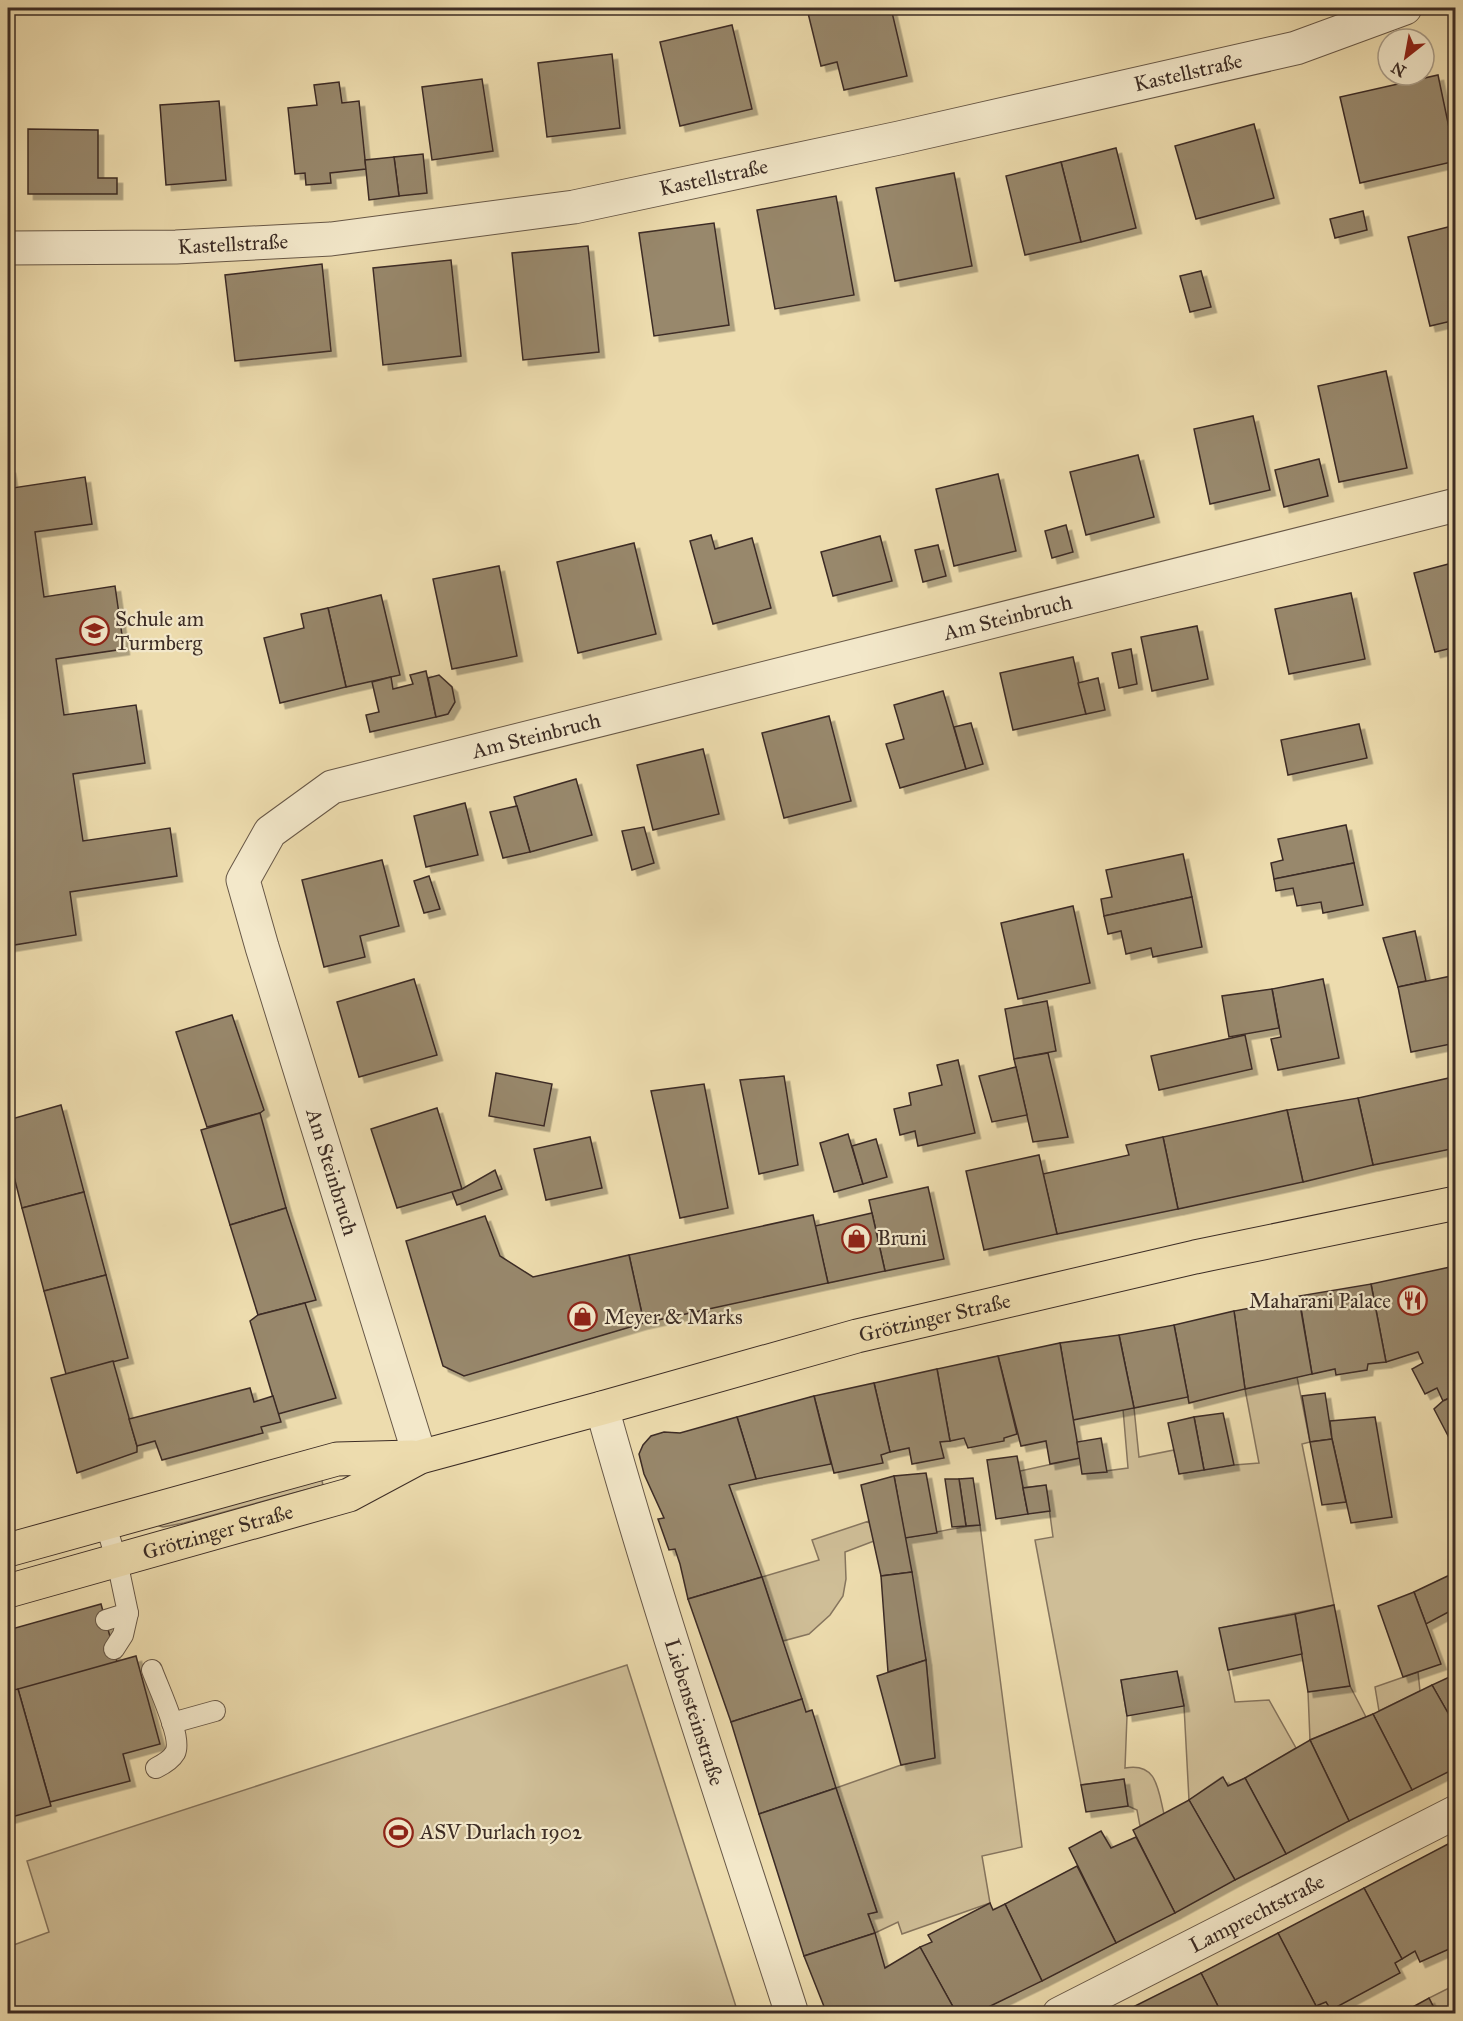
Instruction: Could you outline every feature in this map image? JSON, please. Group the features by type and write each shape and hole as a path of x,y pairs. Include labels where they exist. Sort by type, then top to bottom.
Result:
{"main road":[{"name":"Grötzinger Straße","path":"8,1591 349,1495 420,1457 857,1336 1195,1257 1455,1203"},
{"name":"Grötzinger Straße","path":"8,1550 337,1459 420,1457"}],"street":[{"name":"Kastellstraße","path":"8,249 176,247 331,239 574,207 898,138 1296,48 1405,8"},
{"name":"Am Steinbruch","path":"420,1457 243,880 270,832 332,787 1455,505"},
{"name":"Liebensteinstraße","path":"602,1408 640,1540 792,2013"},
{"name":"Lamprechtstraße","path":"1059,2013 1455,1812"}],"lane":[{"path":"105,1523 117,1561 128,1613 123,1635 114,1649"},
{"path":"106,1620 128,1613"},
{"path":"152,1670 176,1737 175,1754 156,1768"},
{"path":"172,1723 215,1711"}],"shaded area":[{"path":"1297,1377 1310,1442 1302,1444 1334,1605 1220,1628 1235,1702 1269,1700 1296,1748 1228,1786 1222,1777 1189,1800 1184,1706 1177,1672 1121,1680 1127,1716 1125,1768 1136,1767 1150,1773 1157,1787 1164,1814 1140,1826 1137,1810 1128,1806 1124,1779 1081,1785 1035,1540 1053,1537 1046,1485 1023,1488 1020,1471 1080,1458 1083,1474 1128,1468 1123,1409 1134,1408 1139,1457 1174,1450 1179,1474 1259,1463 1245,1389"},
{"path":"321,1477 323,1485 184,1523 159,1526 159,1524"},
{"path":"869,1521 874,1541 845,1552 846,1579 843,1596 830,1615 809,1634 783,1641 762,1577 819,1560 812,1540"},
{"path":"980,1525 1022,1847 982,1856 990,1903 902,1934 898,1922 875,1933 868,1914 877,1912 836,1788 901,1765 935,1757 926,1660 905,1538"},
{"name":"ASV Durlach 1902","path":"627,1665 738,2013 8,2013 8,1947 49,1932 27,1861"},
{"path":"1418,1672 1420,1691 1379,1711 1375,1687"},
{"path":"1350,1686 1366,1717 1310,1740 1308,1692"},
{"path":"1455,1985 1455,2013 1437,2013 1429,1998"}],"building":[{"path":"834,8 891,8 907,76 844,90 837,62 821,66 808,13"},
{"path":"732,25 752,109 680,126 660,42"},
{"path":"612,54 620,128 547,137 538,63"},
{"path":"1436,75 1438,75 1456,161 1360,183 1340,97 1385,87 1436,87"},
{"path":"482,79 493,151 432,160 422,87"},
{"path":"339,82 342,103 359,101 366,169 330,173 331,183 306,185 305,173 295,174 288,108 317,105 314,85"},
{"path":"219,101 226,180 166,185 160,105"},
{"path":"1254,124 1274,198 1196,219 1175,146"},
{"path":"28,129 98,130 98,178 117,178 117,194 28,194"},
{"path":"1116,148 1136,228 1081,242 1061,162"},
{"path":"423,154 427,193 399,196 394,157"},
{"path":"394,157 399,196 369,200 365,160"},
{"path":"1061,162 1081,242 1025,255 1006,176"},
{"path":"954,173 972,266 895,281 876,188"},
{"path":"836,196 854,295 775,309 757,210"},
{"path":"1363,211 1367,230 1335,238 1330,219"},
{"path":"714,223 729,325 654,336 639,233"},
{"path":"1456,225 1456,320 1430,326 1408,237"},
{"path":"588,246 599,352 523,360 512,253"},
{"path":"451,260 461,356 383,365 373,268"},
{"path":"322,264 331,351 235,361 225,275"},
{"path":"1201,271 1211,307 1190,312 1180,276"},
{"path":"1386,371 1407,468 1339,482 1318,386"},
{"path":"1253,416 1270,490 1210,504 1194,429"},
{"path":"1138,455 1154,517 1086,535 1070,472"},
{"path":"1319,459 1328,496 1284,507 1275,470"},
{"path":"8,468 10,468 13,488 85,477 92,524 35,532 44,597 115,586 124,649 56,659 64,715 136,705 145,763 73,774 83,841 170,828 177,876 70,892 76,935 8,946"},
{"path":"998,474 1016,551 954,566 936,489"},
{"path":"1066,525 1073,552 1052,558 1045,531"},
{"path":"711,535 715,549 752,538 771,608 713,624 690,541"},
{"path":"880,536 892,581 833,596 821,552"},
{"path":"634,543 656,634 578,653 557,562"},
{"path":"938,545 946,576 923,582 915,550"},
{"path":"1456,562 1456,647 1435,652 1414,573"},
{"path":"499,566 517,656 452,669 433,579"},
{"path":"1351,593 1365,659 1289,674 1275,609"},
{"path":"381,595 400,675 346,687 328,608"},
{"path":"328,608 346,687 280,703 264,638 304,628 301,614"},
{"path":"1197,626 1208,679 1152,691 1141,637"},
{"path":"1131,649 1137,684 1119,688 1112,653"},
{"path":"1073,657 1086,714 1013,730 1000,673"},
{"path":"426,671 436,717 370,732 366,715 379,712 372,682 391,677 393,689 413,684 410,675"},
{"path":"439,675 452,687 455,702 448,714 436,717 428,678"},
{"path":"1098,678 1105,710 1086,714 1078,683"},
{"path":"943,691 966,769 900,788 886,744 904,739 894,705"},
{"path":"829,716 851,801 784,818 762,733"},
{"path":"971,723 983,764 966,769 954,727"},
{"path":"1359,724 1367,758 1288,775 1281,740"},
{"path":"703,749 719,814 653,830 637,765"},
{"path":"576,779 592,835 530,852 514,797"},
{"path":"465,803 478,855 426,867 414,816"},
{"path":"517,806 530,852 503,858 490,812"},
{"path":"1346,825 1354,863 1274,879 1271,863 1283,860 1278,839"},
{"path":"644,827 654,863 632,870 622,831"},
{"path":"1183,854 1192,897 1104,916 1101,899 1112,897 1106,870"},
{"path":"382,860 399,926 360,936 365,957 324,967 302,880"},
{"path":"1354,863 1363,905 1323,913 1321,902 1297,906 1293,888 1276,891 1274,879"},
{"path":"429,876 440,909 424,913 414,881"},
{"path":"1192,897 1202,947 1153,957 1151,948 1126,954 1121,931 1108,934 1104,916"},
{"path":"1073,906 1090,983 1018,999 1001,923"},
{"path":"1415,931 1426,981 1398,987 1383,938"},
{"path":"1456,975 1456,1043 1411,1052 1398,987"},
{"path":"414,979 437,1055 359,1077 337,1002"},
{"path":"1323,979 1339,1058 1278,1070 1271,1039 1281,1037 1272,989"},
{"path":"1272,989 1279,1028 1229,1037 1222,996"},
{"path":"1047,1001 1056,1051 1014,1059 1005,1009"},
{"path":"232,1015 264,1110 207,1127 176,1032"},
{"path":"1245,1035 1252,1069 1159,1090 1151,1056"},
{"path":"1048,1053 1068,1137 1033,1142 1014,1059"},
{"path":"958,1060 975,1133 918,1146 915,1131 900,1135 894,1109 911,1105 909,1093 942,1085 937,1065"},
{"path":"1016,1067 1027,1115 992,1122 979,1076"},
{"path":"496,1073 552,1084 544,1126 489,1116"},
{"path":"784,1076 798,1165 759,1174 740,1080"},
{"path":"1456,1077 1456,1111 1449,1078"},
{"path":"1449,1078 1456,1111 1456,1148 1373,1165 1358,1098"},
{"path":"704,1084 728,1208 680,1218 651,1091"},
{"path":"1358,1098 1373,1165 1303,1182 1287,1110"},
{"path":"61,1105 84,1192 22,1208 8,1153 8,1120"},
{"path":"437,1108 462,1189 397,1208 371,1129"},
{"path":"1287,1110 1303,1182 1178,1209 1163,1137"},
{"path":"260,1113 286,1208 230,1225 201,1130"},
{"path":"848,1134 863,1184 834,1192 820,1143"},
{"path":"590,1137 602,1188 546,1200 534,1149"},
{"path":"1163,1137 1178,1209 1057,1234 1043,1174 1129,1155 1126,1145"},
{"path":"876,1139 887,1177 863,1184 852,1146"},
{"path":"1039,1155 1057,1234 984,1250 966,1171"},
{"path":"495,1170 502,1189 457,1205 452,1192 462,1189"},
{"path":"928,1187 944,1259 885,1271 869,1200"},
{"path":"84,1192 106,1275 44,1291 22,1208"},
{"path":"286,1208 316,1300 258,1315 230,1225"},
{"path":"872,1213 885,1271 828,1283 815,1226"},
{"path":"813,1215 828,1283 644,1323 629,1255"},
{"path":"485,1216 500,1256 533,1277 629,1255 644,1323 464,1376 443,1366 406,1241"},
{"path":"1455,1266 1456,1395 1443,1401 1437,1388 1425,1394 1412,1369 1423,1363 1418,1352 1386,1362 1371,1284"},
{"path":"106,1275 128,1358 66,1374 44,1291"},
{"path":"1371,1284 1386,1362 1368,1364 1367,1370 1336,1375 1335,1369 1312,1374 1299,1296"},
{"path":"1299,1299 1312,1374 1245,1389 1234,1311"},
{"path":"305,1303 336,1398 278,1414 250,1321 258,1315"},
{"path":"1234,1311 1245,1389 1189,1403 1174,1325"},
{"path":"1174,1325 1188,1397 1134,1408 1119,1335"},
{"path":"1119,1335 1134,1408 1073,1420 1060,1343"},
{"path":"1060,1343 1080,1458 1050,1464 1046,1441 1021,1446 998,1356"},
{"path":"998,1356 1017,1434 1004,1438 1004,1441 968,1448 964,1438 950,1441 937,1369"},
{"path":"113,1361 137,1452 77,1473 51,1378"},
{"path":"937,1369 950,1441 940,1442 944,1458 912,1464 909,1448 890,1452 874,1383"},
{"path":"874,1383 890,1452 881,1455 883,1463 834,1473 814,1396"},
{"path":"250,1388 254,1402 273,1396 281,1422 261,1427 263,1433 162,1460 155,1441 137,1446 129,1419"},
{"path":"1325,1393 1332,1439 1310,1442 1302,1396"},
{"path":"1456,1395 1456,1451 1434,1409 1443,1401"},
{"path":"814,1396 831,1464 756,1479 737,1417"},
{"path":"1223,1413 1234,1465 1204,1470 1194,1417"},
{"path":"737,1417 756,1479 729,1485 762,1577 688,1599 675,1549 669,1550 658,1519 664,1518 644,1474 639,1454 651,1436 664,1432 680,1433"},
{"path":"1194,1417 1204,1470 1179,1474 1168,1423"},
{"path":"1375,1417 1392,1517 1351,1523 1330,1421"},
{"path":"1101,1438 1107,1472 1082,1474 1077,1442"},
{"path":"1332,1439 1346,1502 1322,1505 1310,1442"},
{"path":"1017,1456 1028,1514 996,1519 987,1460"},
{"path":"926,1473 937,1533 905,1538 894,1476"},
{"path":"894,1476 912,1572 881,1576 861,1485"},
{"path":"973,1478 980,1525 966,1526 959,1479"},
{"path":"945,1479 959,1479 966,1526 952,1527"},
{"path":"1046,1485 1050,1511 1028,1514 1023,1488"},
{"path":"912,1572 926,1660 888,1672 881,1576"},
{"path":"1456,1572 1456,1608 1426,1624 1414,1592"},
{"path":"762,1577 802,1699 731,1722 688,1599"},
{"path":"1414,1592 1441,1664 1403,1677 1378,1606"},
{"path":"101,1604 122,1680 25,1707 20,1692 8,1696 8,1630"},
{"path":"1334,1605 1350,1686 1308,1692 1295,1614"},
{"path":"1295,1614 1302,1654 1228,1670 1219,1628"},
{"path":"136,1656 160,1744 123,1754 130,1781 50,1802 18,1689"},
{"path":"926,1660 935,1758 901,1765 877,1676"},
{"path":"1177,1671 1184,1706 1127,1716 1121,1680"},
{"path":"1456,1674 1456,1727 1432,1685"},
{"path":"1432,1685 1456,1727 1456,1768 1412,1790 1373,1714"},
{"path":"18,1689 51,1806 8,1818 8,1691"},
{"path":"802,1699 806,1712 812,1710 836,1788 759,1814 731,1722"},
{"path":"1373,1714 1412,1790 1349,1821 1310,1740"},
{"path":"1310,1740 1349,1821 1286,1854 1245,1778"},
{"path":"1223,1777 1228,1786 1245,1778 1286,1854 1235,1880 1189,1800"},
{"path":"1124,1779 1128,1806 1086,1812 1081,1785"},
{"path":"836,1788 877,1912 868,1914 875,1933 804,1956 759,1814"},
{"path":"1189,1800 1235,1880 1175,1913 1133,1830"},
{"path":"1101,1831 1111,1848 1136,1837 1175,1913 1116,1943 1069,1848"},
{"path":"1448,1844 1456,1859 1456,1946 1420,1962 1415,1951 1402,1959 1364,1888"},
{"path":"1077,1866 1116,1943 1042,1981 1005,1904"},
{"path":"1364,1888 1402,1959 1395,1963 1400,1973 1331,2010 1326,2002 1316,2006 1278,1933"},
{"path":"990,1903 993,1910 1005,1904 1042,1981 974,2014 957,2014 920,1947 932,1942 928,1935"},
{"path":"875,1933 885,1968 920,1947 957,2014 827,2014 804,1956"},
{"path":"1278,1933 1316,2006 1302,2014 1222,2014 1201,1973"},
{"path":"1201,1973 1222,2014 1121,2014 1121,2013"},
{"path":"1429,1998 1437,2014 1400,2014"}],"place":[{"name":"Schule am Turmberg","path":"94,631"},
{"name":"Bruni","path":"856,1238"},
{"name":"Maharani Palace","path":"1412,1301"},
{"name":"Meyer & Marks","path":"583,1317"},
{"name":"ASV Durlach 1902","path":"399,1832"}]}
